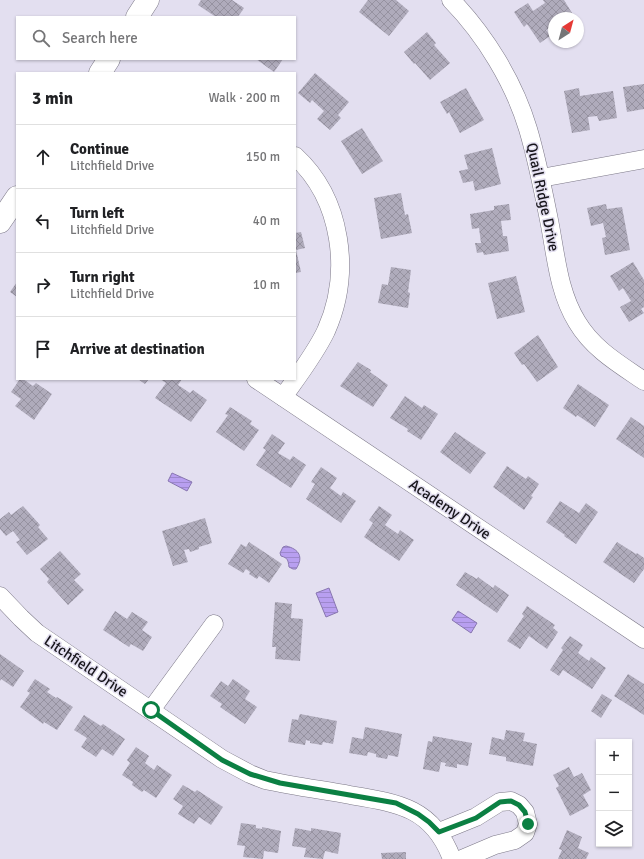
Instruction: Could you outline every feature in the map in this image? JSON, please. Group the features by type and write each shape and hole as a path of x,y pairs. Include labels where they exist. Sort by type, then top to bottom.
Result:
{"street":[{"path":"138,16 148,0"},
{"name":"Quail Ridge Drive","path":"456,2 486,44 510,85 528,129 541,178 561,286 570,309 577,322 595,346 606,356 644,381"},
{"path":"101,72 108,60"},
{"path":"296,157 311,174 329,204 334,219 339,248 340,282 336,302 325,332 296,378"},
{"path":"541,178 644,159"},
{"name":"Academy Drive","path":"257,380 644,639"},
{"path":"283,398 295,380"},
{"name":"Litchfield Drive","path":"0,596 37,633 222,760 250,774 280,783 396,803 418,814 429,822 439,832 452,859"},
{"path":"151,710 214,624"},
{"path":"439,832 476,818 500,802 511,801 519,805 525,812 528,824 525,833 515,840 495,845 462,859"}],"shaded area":[{"path":"172,473 192,482 187,491 168,481"},
{"path":"286,546 294,549 299,554 300,561 296,569 289,567 287,560 281,556 280,553 283,547"},
{"path":"329,588 338,612 326,617 316,593"},
{"path":"458,611 477,623 471,633 452,620"}],"building":[{"path":"201,0 232,0 244,8 239,16 214,16 198,5"},
{"path":"368,0 396,0 409,11 389,36 359,12"},
{"path":"543,0 564,0 571,12 548,12 548,29 546,30 548,37 540,43 527,24 524,27 514,12 528,3 533,11 545,3"},
{"path":"427,32 436,43 434,45 450,63 430,80 404,52"},
{"path":"257,60 282,60 274,72"},
{"path":"315,73 349,102 338,115 341,118 330,130 317,119 324,111 312,100 310,103 298,93"},
{"path":"644,84 644,109 627,112 623,87"},
{"path":"466,88 484,120 460,133 449,112 447,114 440,102"},
{"path":"579,88 580,96 613,91 617,118 599,121 597,116 588,117 590,130 572,133 564,91"},
{"path":"362,128 383,161 362,174 341,141"},
{"path":"492,148 501,184 475,191 473,181 463,183 459,171 468,169 464,155"},
{"path":"401,193 405,215 408,214 412,233 381,239 374,198"},
{"path":"509,204 511,220 501,221 503,236 507,236 509,251 484,255 483,252 477,253 475,243 481,243 479,228 472,229 470,214 494,210 494,206"},
{"path":"606,204 607,209 622,207 630,250 605,255 602,238 606,237 603,223 591,226 587,208"},
{"path":"301,232 305,248 296,250 296,233"},
{"path":"296,250 301,272 296,273"},
{"path":"633,262 644,280 644,307 641,309 644,313 629,322 620,307 631,301 623,288 619,291 610,276"},
{"path":"391,267 411,270 408,292 410,293 408,308 378,303 382,284 388,285"},
{"path":"516,276 525,312 497,319 488,283"},
{"path":"16,283 16,296 10,292"},
{"path":"538,335 558,367 537,382 514,353"},
{"path":"358,362 371,370 370,372 388,385 373,407 340,386"},
{"path":"19,380 24,380 33,386 36,383 52,394 34,420 15,406 21,399 11,392"},
{"path":"139,380 148,380 145,384"},
{"path":"162,380 181,380 178,385 190,393 193,390 207,400 191,422 155,398 166,383"},
{"path":"578,384 609,405 595,427 563,408"},
{"path":"405,396 422,408 424,405 438,414 421,440 407,431 408,429 390,418"},
{"path":"230,407 252,421 250,424 259,430 244,451 216,432 228,415 225,414"},
{"path":"631,417 644,426 644,458 616,439"},
{"path":"455,432 486,453 470,474 440,452"},
{"path":"272,434 285,443 278,453 290,460 293,456 306,465 291,488 256,465 266,450 263,448"},
{"path":"507,466 526,479 528,476 539,484 531,496 533,497 524,510 493,487"},
{"path":"321,467 337,478 330,488 341,496 343,492 356,501 341,523 306,499 315,484 311,482"},
{"path":"560,501 579,513 586,503 598,512 576,544 546,522"},
{"path":"23,506 40,525 38,527 48,539 27,555 16,542 20,540 13,531 6,536 0,529 0,519 9,512 11,515"},
{"path":"379,506 392,515 385,525 398,534 400,530 414,540 399,561 364,537 373,523 369,520"},
{"path":"205,518 212,543 199,547 199,549 190,552 189,549 184,550 188,562 173,566 162,531"},
{"path":"249,542 282,564 269,583 259,576 257,579 249,574 250,572 246,569 243,573 228,564 241,544 246,547"},
{"path":"617,542 644,558 644,569 634,583 603,562"},
{"path":"60,551 81,574 74,580 84,590 68,605 47,582 49,579 40,569"},
{"path":"465,572 477,579 478,577 493,588 495,585 509,595 497,613 456,585"},
{"path":"275,602 292,604 291,618 303,619 300,661 275,659 276,647 272,647"},
{"path":"527,606 555,625 553,628 558,632 547,649 529,636 520,649 507,641 524,616 522,614"},
{"path":"115,611 127,619 132,612 148,622 142,630 152,637 143,651 131,644 129,647 103,630"},
{"path":"570,636 583,645 578,653 589,661 591,657 606,668 592,689 563,670 559,676 550,670 563,650 561,648"},
{"path":"0,654 24,671 13,687 1,679 0,681"},
{"path":"628,674 644,684 644,715 614,696"},
{"path":"35,679 50,689 47,692 73,707 57,730 44,722 43,724 20,707 30,693 27,691"},
{"path":"233,679 250,691 245,699 257,707 245,724 220,707 222,704 210,696 221,681 228,686"},
{"path":"602,694 612,700 601,718 591,711"},
{"path":"300,714 337,721 333,744 323,742 322,745 310,743 310,741 306,740 305,745 288,742 292,719 298,720"},
{"path":"84,715 101,726 103,724 125,739 113,756 102,749 96,757 81,747 87,738 74,730"},
{"path":"365,727 402,734 398,757 388,755 387,759 376,757 376,754 368,752 367,756 349,753 352,737 363,739"},
{"path":"506,730 525,733 523,741 537,744 533,766 506,761 506,757 489,754 492,737 504,740"},
{"path":"433,736 472,743 468,766 457,764 457,768 445,766 446,763 441,762 439,772 423,769 428,741 432,742"},
{"path":"136,747 149,756 145,763 154,770 157,765 172,775 156,798 144,790 142,792 132,785 133,782 122,775 130,763 127,760"},
{"path":"569,767 574,777 582,773 591,790 583,795 589,806 570,816 556,788 559,786 553,775"},
{"path":"183,785 195,792 197,790 223,807 211,825 199,817 194,824 178,814 183,806 173,799"},
{"path":"241,823 256,825 256,828 262,829 262,827 281,831 278,853 264,851 263,859 243,857 245,846 237,845"},
{"path":"295,828 311,831 311,828 341,833 338,854 325,851 323,859 304,857 306,848 292,846"},
{"path":"567,830 582,837 578,848 589,853 586,859 558,859 562,850 559,849"},
{"path":"406,852 406,859 382,859 381,853"}],"route":[{"path":"151,710 222,760 265,780 396,803 418,814 439,832 476,818 500,802 511,801 519,805 525,812 528,824"}]}
